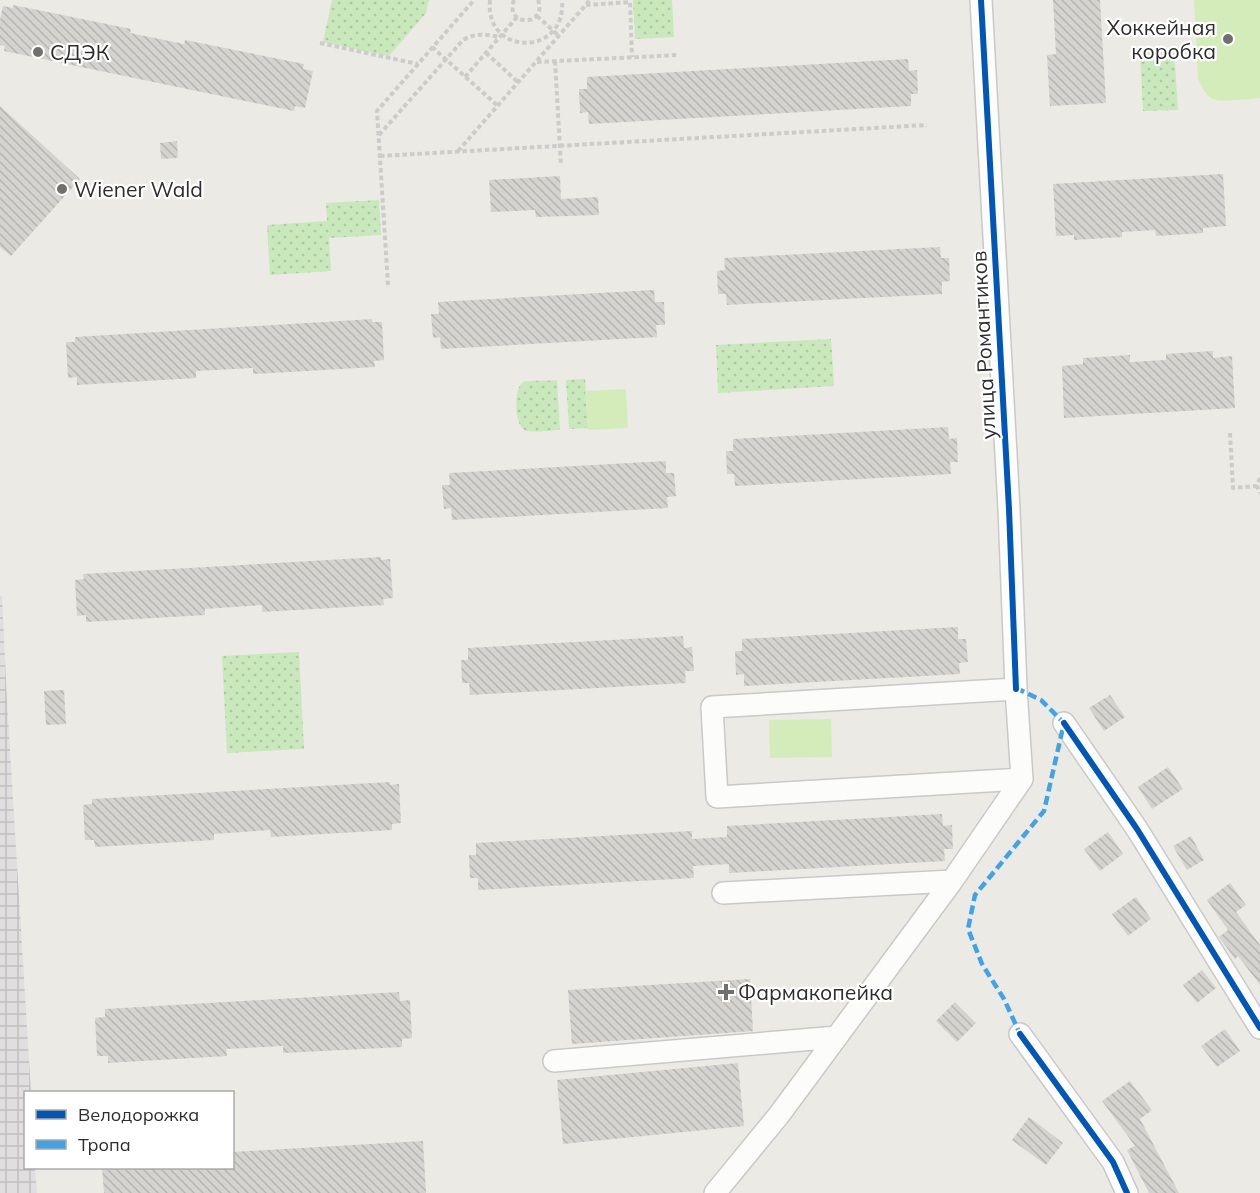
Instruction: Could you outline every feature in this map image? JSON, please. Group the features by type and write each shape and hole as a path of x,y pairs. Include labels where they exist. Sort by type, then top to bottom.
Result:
{"street":[{"name":"улица Романтиков","path":"981,0 1022,779"},
{"path":"1016,689 712,707 717,797 1022,779"},
{"path":"1064,723 1137,829 1260,1028"},
{"path":"715,1193 779,1115 837,1037 952,881 1022,779"},
{"path":"723,893 952,881"},
{"path":"1020,1034 1113,1162 1127,1193"},
{"path":"554,1061 837,1037"}],"path":[{"path":"388,285 377,111 474,0"},
{"path":"490,0 489,12 492,22 501,36"},
{"path":"514,0 512,9 517,17 526,21 537,16 540,9 538,0"},
{"path":"379,135 463,40 470,36 486,34 526,44 536,42 545,38 559,22 562,0"},
{"path":"457,152 590,0"},
{"path":"586,5 630,2 632,57"},
{"path":"537,16 559,36"},
{"path":"465,76 517,17"},
{"path":"320,43 418,64"},
{"path":"432,47 498,106"},
{"path":"486,53 518,82"},
{"path":"536,62 677,55"},
{"path":"555,61 561,166"},
{"path":"380,156 927,125"},
{"path":"1230,434 1233,488 1257,486"},
{"path":"1260,478 1257,486 1260,493"}],"shaded area":[{"path":"0,596 2,596 31,1091 24,1091 24,1169 35,1169 37,1193 0,1193"}],"green space":[{"path":"332,0 429,0 426,13 389,56 323,42"},
{"path":"633,0 672,0 674,37 635,39"},
{"name":"Хоккейная коробка","path":"1194,0 1260,0 1260,98 1219,101 1209,97 1204,91 1198,78"},
{"path":"1174,50 1178,110 1143,111 1140,52"},
{"path":"379,200 381,235 329,238 331,271 270,275 267,225 327,221 326,203"},
{"path":"831,339 834,386 718,393 716,345"},
{"path":"585,379 588,428 569,429 566,380"},
{"path":"557,380 560,430 535,432 523,429 518,420 516,405 520,385 527,381"},
{"path":"626,389 628,428 588,430 585,391"},
{"path":"299,652 304,749 227,753 222,656"},
{"path":"831,719 832,757 770,758 769,720"}],"building":[{"path":"1053,0 1100,0 1106,103 1050,106 1047,55 1056,54"},
{"path":"13,5 131,29 130,33 184,44 185,40 304,64 303,69 313,71 305,108 295,106 294,111 4,51 5,46 0,45 0,20 3,6 13,8"},
{"path":"908,59 909,71 917,70 918,94 911,94 911,106 589,124 588,112 580,113 579,89 587,89 587,77"},
{"path":"0,106 80,179 11,256 0,247"},
{"path":"177,141 178,158 161,159 160,143"},
{"path":"1223,174 1226,226 1203,228 1203,233 1156,236 1155,230 1122,232 1122,237 1074,240 1074,235 1056,236 1053,184"},
{"path":"560,176 561,199 598,197 599,215 536,217 535,210 491,212 489,180"},
{"path":"940,247 941,258 949,258 950,281 942,282 942,294 727,305 726,294 718,294 717,271 725,270 724,258"},
{"path":"654,290 655,302 664,302 665,325 656,325 657,337 441,349 440,337 433,338 431,314 439,314 438,302"},
{"path":"372,319 372,322 382,322 384,360 374,361 375,367 253,374 253,368 196,371 196,378 77,385 77,377 68,378 66,342 75,342 75,337"},
{"path":"1213,351 1213,358 1232,356 1235,408 1064,418 1062,366 1083,364 1083,358 1130,355 1130,362 1166,360 1166,354"},
{"path":"948,427 949,439 957,438 958,462 950,462 951,474 735,486 734,474 727,474 726,451 733,451 733,439"},
{"path":"666,461 666,473 674,473 676,496 667,497 668,508 452,520 451,508 444,509 442,485 450,485 449,473"},
{"path":"381,557 381,560 390,559 393,598 383,599 384,605 262,612 262,605 205,609 205,615 86,622 86,615 77,616 75,580 84,579 83,574"},
{"path":"958,627 958,639 966,639 968,662 959,663 960,674 744,686 744,674 736,675 735,651 742,651 742,639"},
{"path":"683,636 684,648 692,647 694,671 685,671 686,683 470,695 469,683 462,683 461,660 468,660 468,648"},
{"path":"64,690 66,724 46,725 44,691"},
{"path":"1110,695 1125,717 1104,731 1089,708"},
{"path":"1168,767 1183,789 1152,809 1138,787"},
{"path":"390,782 390,785 399,784 401,823 392,824 392,830 271,837 270,830 214,834 214,840 95,847 94,840 85,840 83,805 92,804 92,799"},
{"path":"942,814 943,826 952,825 953,849 944,849 945,861 729,873 729,864 693,866 694,878 478,890 478,878 470,878 469,855 476,855 476,843 692,831 692,839 727,837 727,826"},
{"path":"1108,832 1123,854 1100,871 1084,849"},
{"path":"1191,836 1204,860 1187,870 1173,846"},
{"path":"1230,883 1246,905 1236,912 1260,945 1260,985 1238,956 1235,959 1219,937 1228,930 1207,900"},
{"path":"1136,897 1151,919 1128,936 1112,914"},
{"path":"1202,970 1216,988 1197,1003 1183,985"},
{"path":"750,979 753,1031 572,1044 568,990"},
{"path":"399,992 400,1001 410,1000 412,1038 402,1039 402,1047 283,1053 283,1046 226,1049 227,1056 108,1063 108,1056 97,1056 95,1018 105,1017 105,1009"},
{"path":"955,1002 976,1023 957,1042 936,1021"},
{"path":"1225,1029 1240,1051 1217,1067 1201,1046"},
{"path":"738,1063 744,1126 563,1144 557,1080"},
{"path":"1130,1081 1152,1110 1140,1119 1179,1193 1149,1193 1127,1150 1135,1146 1102,1101"},
{"path":"1029,1117 1063,1143 1046,1165 1012,1140"},
{"path":"423,1141 426,1193 104,1193 102,1169 234,1169 234,1152"}],"marked path":[{"path":"1016,688 1041,700 1064,723 1044,811 975,895 968,929 982,964 1004,999 1020,1034"}],"cycle path":[{"path":"981,0 1009,509 1016,689"},
{"path":"1064,723 1137,829 1260,1028"},
{"path":"1020,1034 1113,1162 1127,1193"}],"place":[{"name":"Хоккейная коробка","path":"1228,39"},
{"name":"СДЭК","path":"38,52"},
{"name":"Wiener Wald","path":"62,189"},
{"name":"Фармакопейка","path":"726,992"}]}
